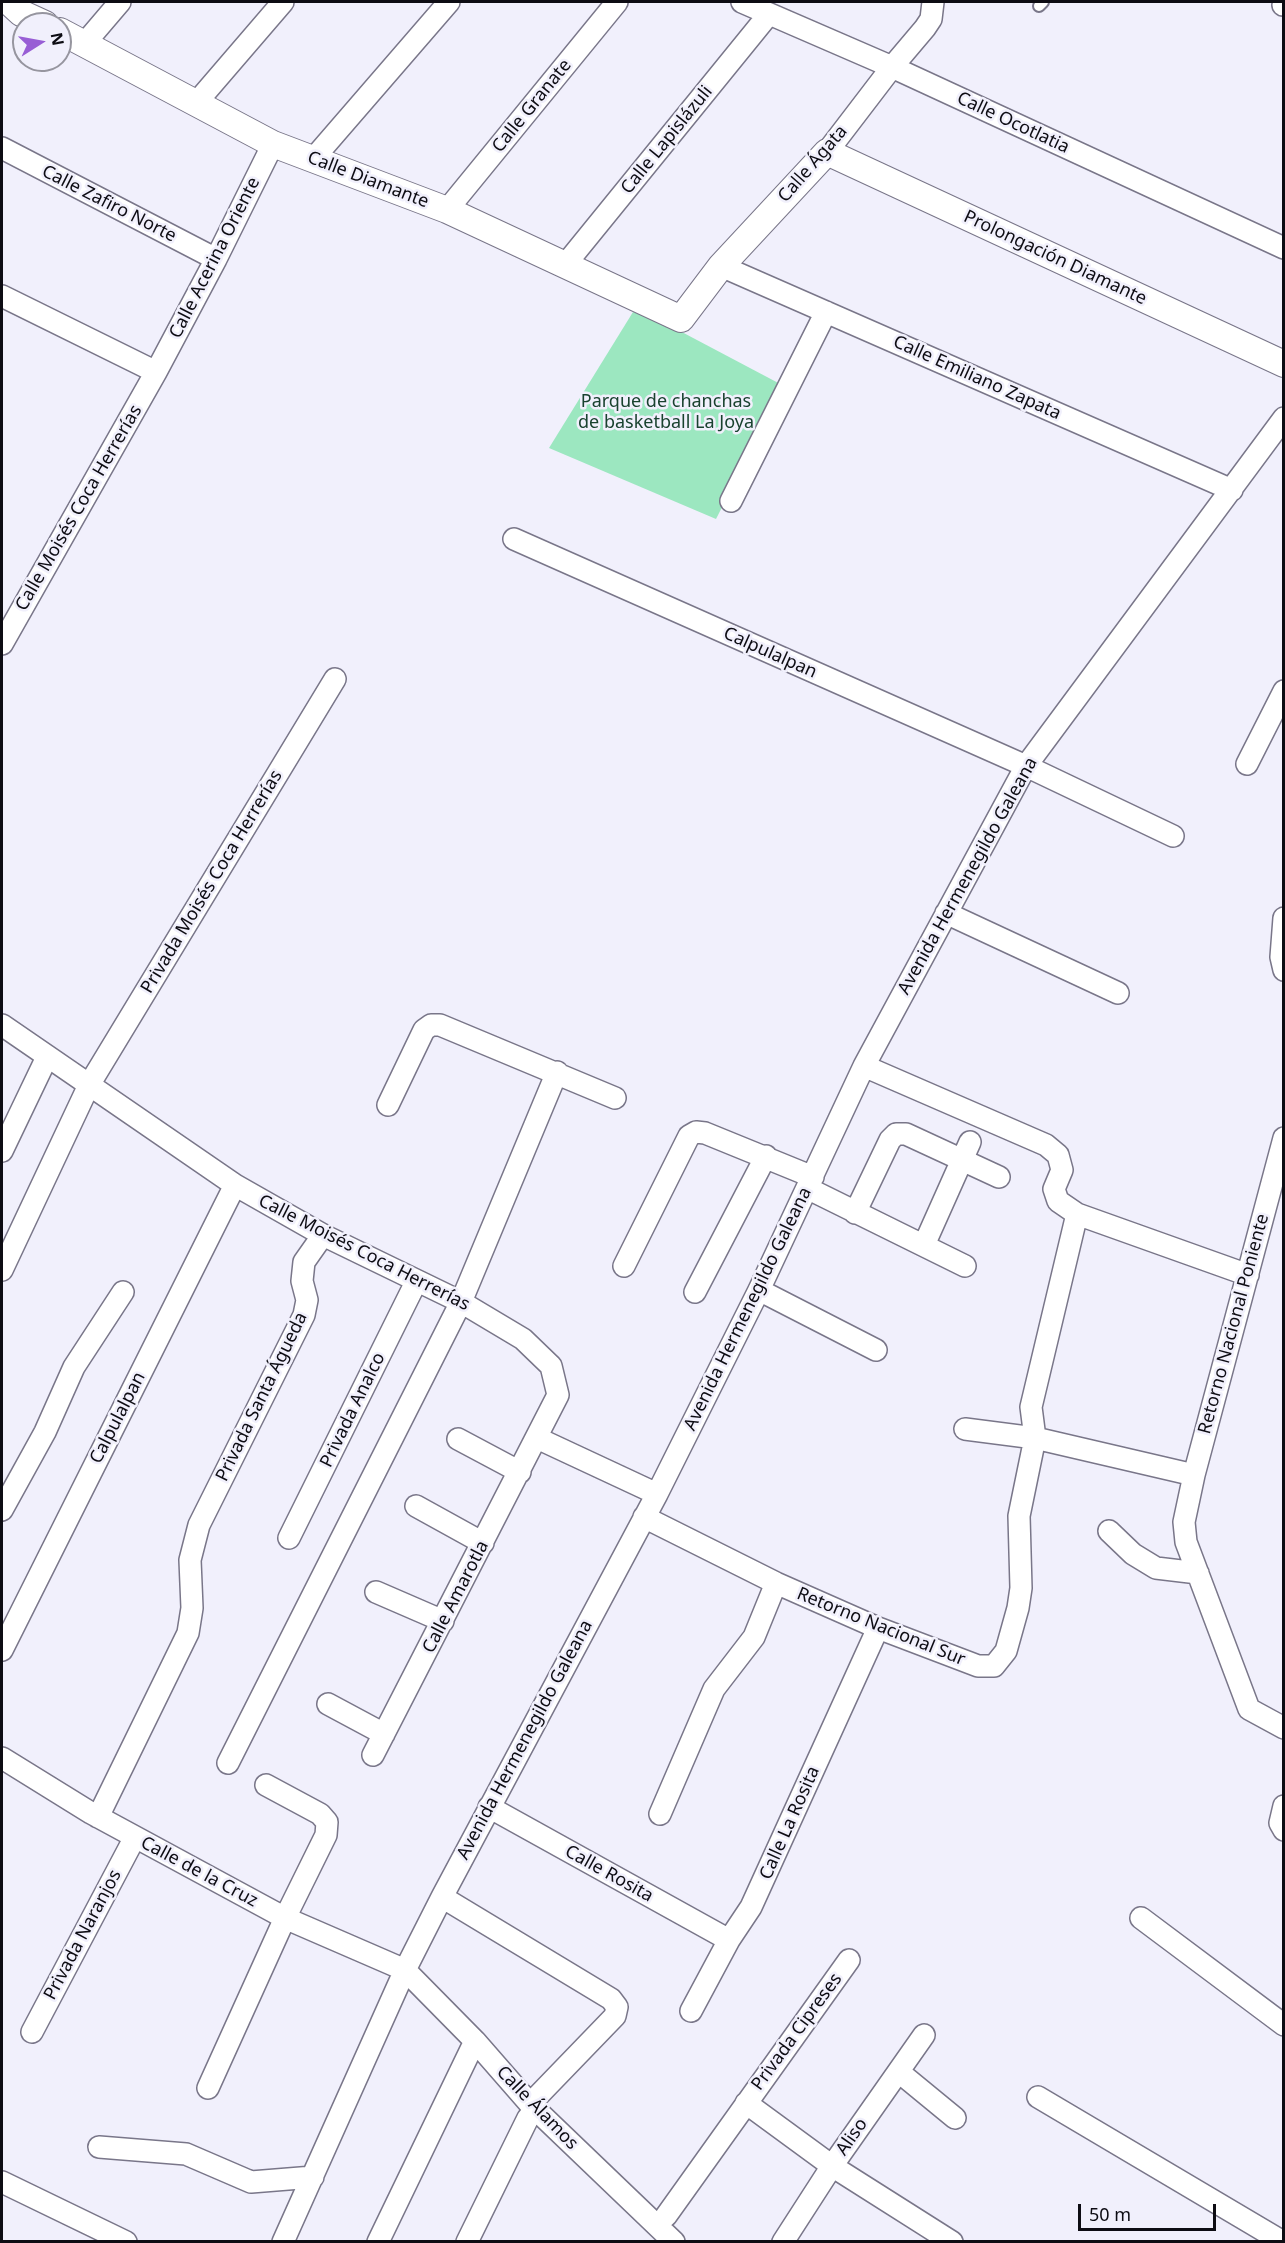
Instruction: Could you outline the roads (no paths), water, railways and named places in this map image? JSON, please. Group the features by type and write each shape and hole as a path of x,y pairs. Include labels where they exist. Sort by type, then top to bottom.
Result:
{"street":[{"path":"85,43 120,2"},
{"path":"197,102 283,2"},
{"path":"314,158 449,2"},
{"name":"Calle Granate","path":"447,210 616,2"},
{"name":"Calle Ocotlatia","path":"742,2 892,67 1284,248"},
{"name":"Calle Ágata","path":"681,319 721,266 827,152 931,20 933,2"},
{"name":"Calle Lapislázuli","path":"566,265 769,15"},
{"name":"Calle Diamante","path":"72,37 273,144 447,210 681,319"},
{"name":"Calle Acerina Oriente","path":"156,372 273,144"},
{"name":"Calle Zafiro Norte","path":"2,148 216,259"},
{"name":"Prolongación Diamante","path":"827,152 1284,364"},
{"name":"Calle Emiliano Zapata","path":"721,266 1232,490"},
{"path":"2,296 156,372"},
{"path":"730,501 826,312"},
{"name":"Calle Moisés Coca Herrerías","path":"2,644 156,372"},
{"name":"Avenida Hermenegildo Galeana","path":"283,2241 405,1970 657,1494 759,1290 864,1066 1026,766 1284,418"},
{"name":"Calpulalpan","path":"514,540 1026,766 1173,836"},
{"name":"Privada Moisés Coca Herrerías","path":"2,1270 90,1085 335,679"},
{"path":"1247,764 1284,691"},
{"path":"946,913 1118,993"},
{"path":"1284,918 1281,936 1284,970"},
{"name":"Calle Moisés Coca Herrerías","path":"2,1025 235,1185 323,1235 461,1302 523,1339 550,1366 558,1395 537,1438"},
{"path":"388,1105 424,1030 432,1025 440,1025 615,1098"},
{"path":"2,1151 47,1057"},
{"path":"864,1066 1046,1145 1058,1155 1062,1170 1054,1190 1058,1200 1077,1214 1248,1275"},
{"path":"228,1763 461,1302 557,1072"},
{"path":"624,1266 689,1136 705,1133 766,1156 855,1213 965,1266"},
{"path":"855,1213 890,1140 896,1134 906,1134 966,1150 999,1177"},
{"name":"Retorno Nacional Poniente","path":"1284,1138 1194,1475 1184,1522 1186,1542 1249,1709 1284,1728"},
{"path":"924,1245 966,1150"},
{"path":"695,1292 766,1156"},
{"name":"Calpulalpan","path":"2,1650 235,1185"},
{"name":"Retorno Nacional Sur","path":"644,1517 776,1583 878,1628 978,1666 994,1666 1006,1651 1021,1588 1018,1516 1035,1438 1031,1407 1036,1377 1077,1214"},
{"name":"Privada Santa Águeda","path":"98,1817 188,1633 192,1608 190,1560 199,1525 304,1315 307,1300 302,1281 304,1262 323,1235"},
{"name":"Privada Analco","path":"289,1538 416,1282"},
{"path":"759,1290 876,1350"},
{"path":"2,1510 45,1432 74,1367 123,1292"},
{"path":"965,1429 1035,1438 1194,1475"},
{"path":"537,1438 657,1494"},
{"name":"Calle Amarotla","path":"373,1755 537,1438"},
{"path":"458,1439 520,1472"},
{"path":"416,1506 483,1543"},
{"path":"1109,1531 1133,1554 1156,1568 1198,1574"},
{"path":"660,1814 714,1689 754,1637 776,1583"},
{"path":"376,1592 443,1621"},
{"name":"Calle La Rosita","path":"691,2011 729,1940 751,1908 878,1628"},
{"path":"328,1704 384,1734"},
{"name":"Calle de la Cruz","path":"2,1758 98,1817 285,1918 405,1970"},
{"path":"208,2088 285,1918 326,1835 327,1822 320,1814 266,1785"},
{"path":"1284,1806 1280,1822 1284,1830"},
{"name":"Calle Rosita","path":"489,1808 729,1940"},
{"name":"Privada Naranjos","path":"32,2032 135,1837"},
{"path":"442,1897 610,1999 617,2007 615,2016 529,2111 467,2241"},
{"path":"1141,1918 1284,2025"},
{"name":"Privada Cipreses","path":"666,2216 849,1960"},
{"name":"Calle Álamos","path":"405,1970 475,2041 529,2111 674,2241"},
{"name":"Aliso","path":"783,2241 832,2166 924,2035"},
{"path":"378,2241 475,2041"},
{"path":"899,2072 955,2118"},
{"path":"1038,2097 1283,2241"},
{"path":"746,2103 832,2166 952,2241"},
{"path":"99,2147 186,2154 251,2182 312,2177"},
{"path":"2,2182 126,2241"}],"park label":[{"name":"Parque de chanchas de basketball La Joya","path":"666,412"}]}
